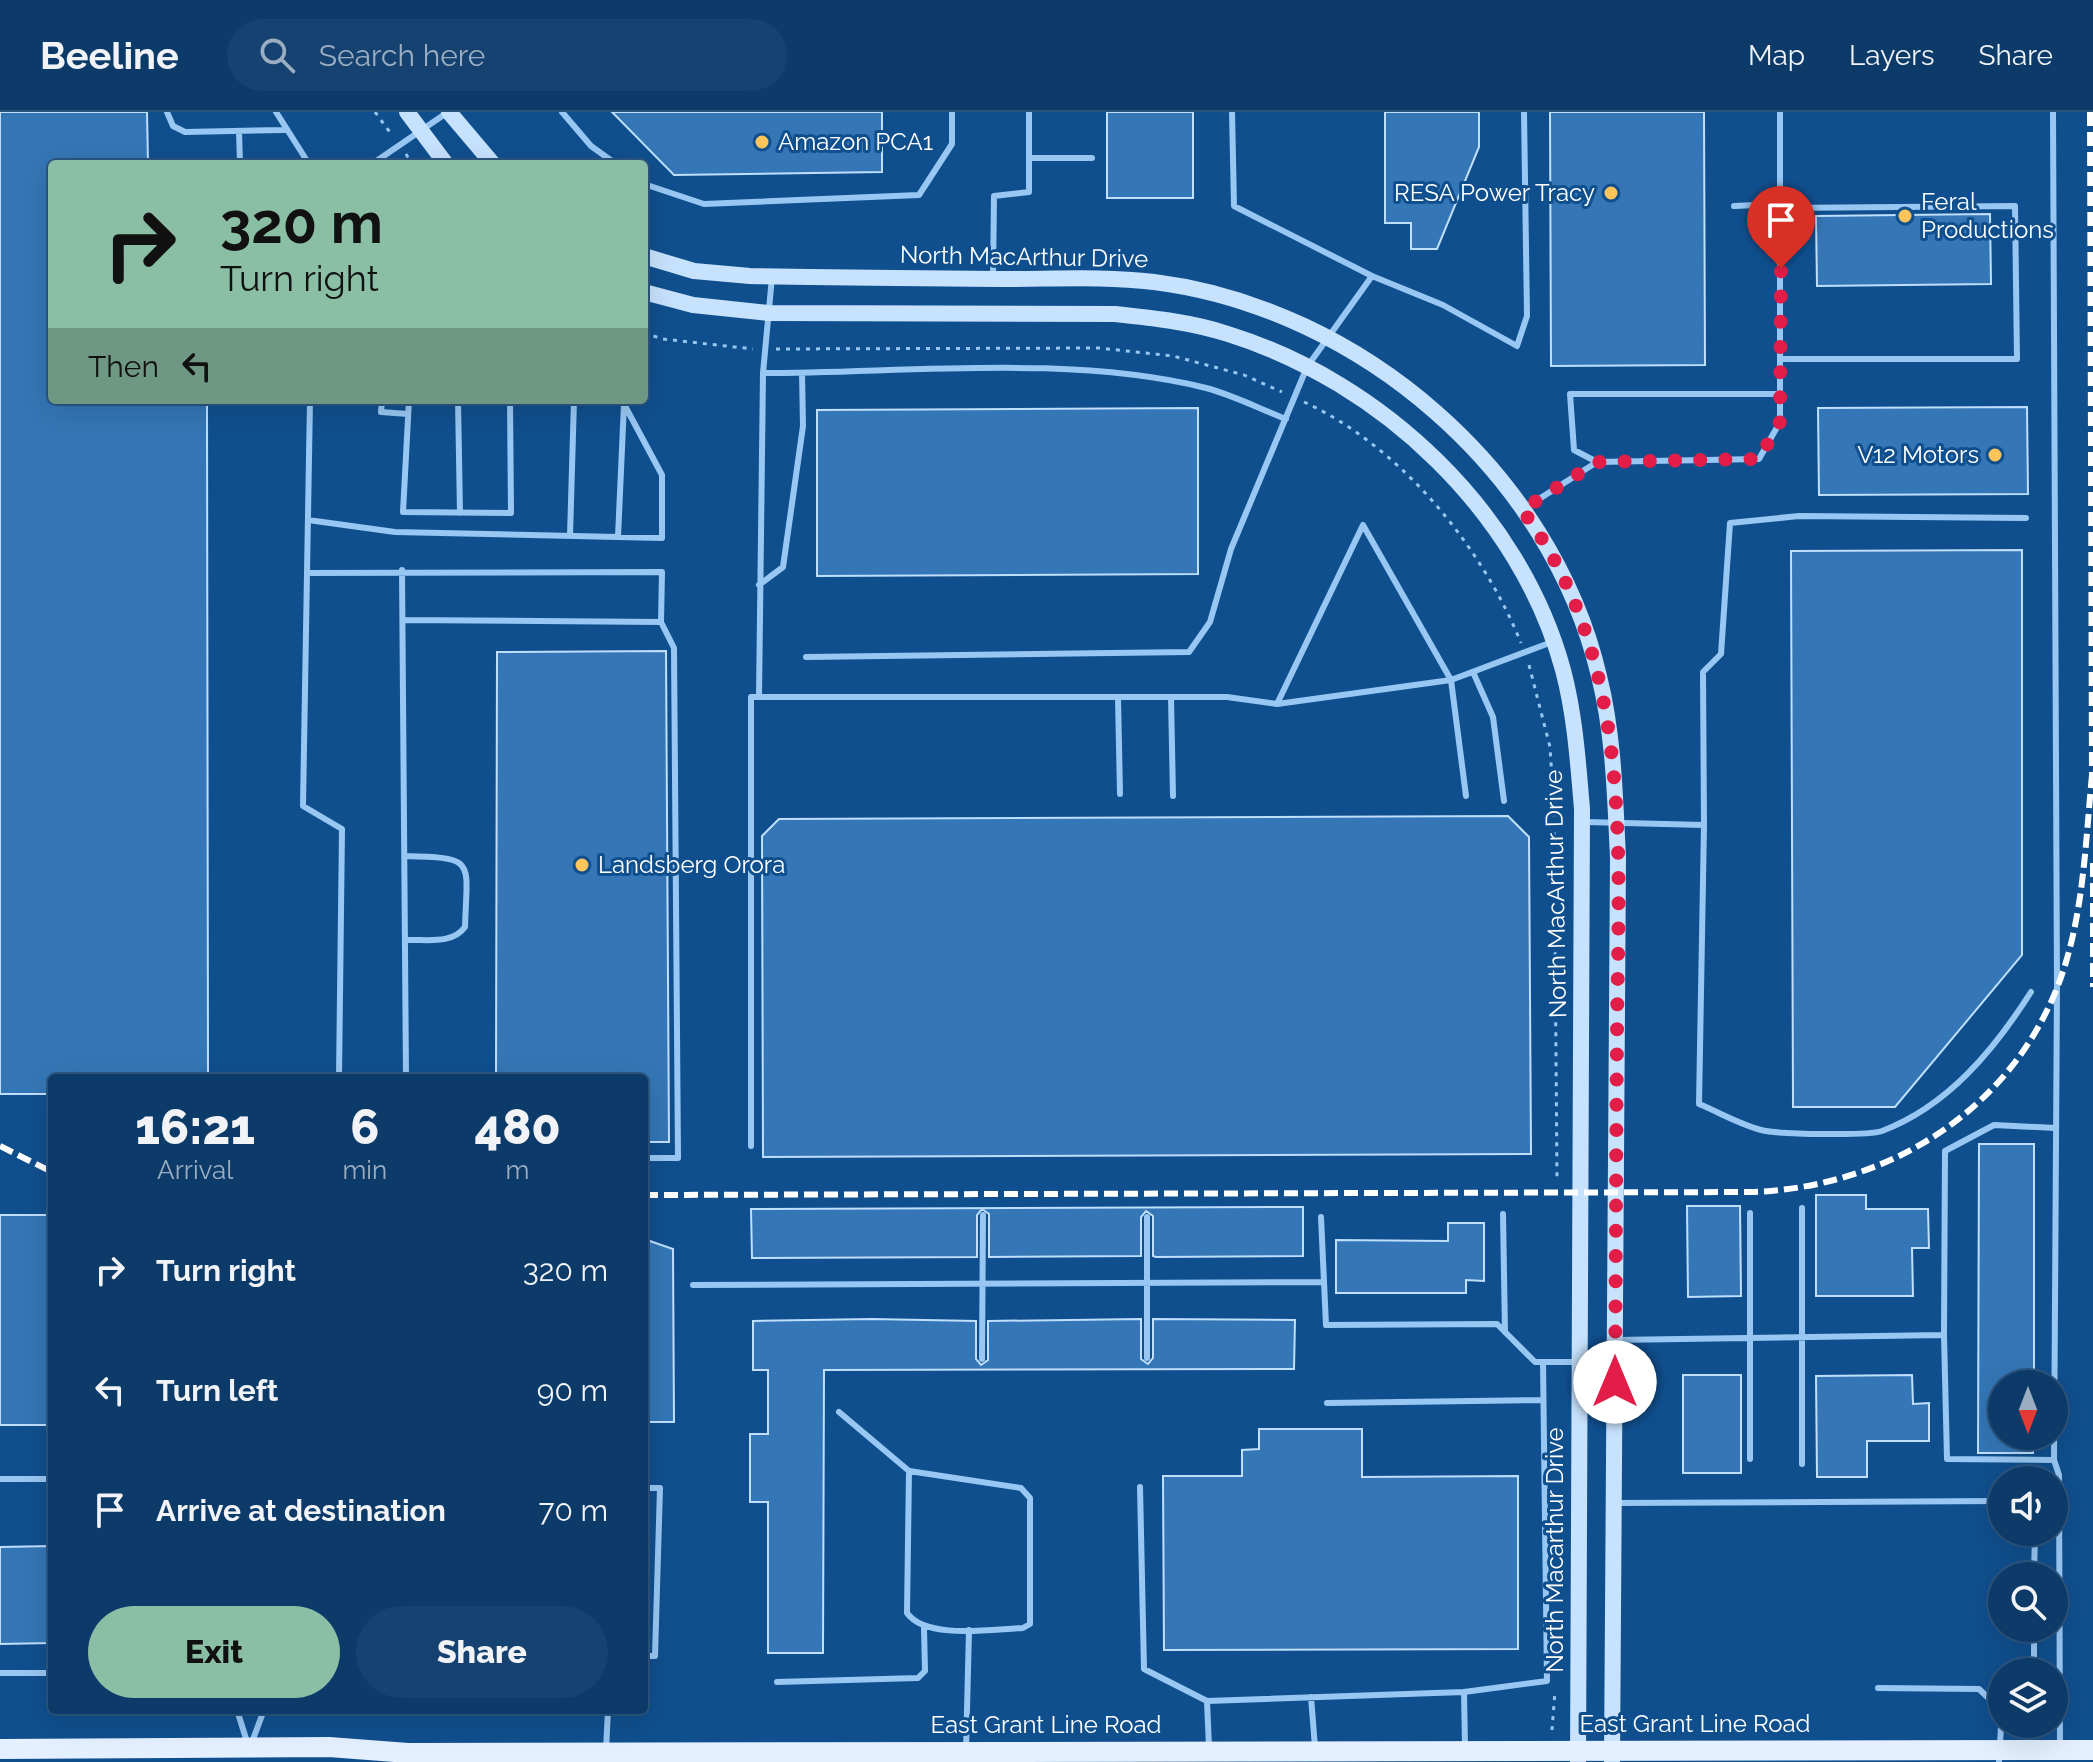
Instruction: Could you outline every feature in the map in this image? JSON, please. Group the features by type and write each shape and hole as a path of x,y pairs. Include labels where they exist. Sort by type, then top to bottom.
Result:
{"main road":[{"path":"407,112 443,160"},
{"path":"448,112 490,160"},
{"name":"North MacArthur Drive","path":"648,257 694,271 772,277 993,278 1155,283 1228,299 1282,317 1388,373 1441,416 1489,466 1522,510 1560,571 1586,631 1600,676 1613,754 1616,823 1615,1347"},
{"name":"North MacArthur Drive","path":"648,293 693,305 769,313 1115,314 1168,320 1227,333 1307,367 1358,395 1399,426 1443,466 1513,558 1539,606 1562,669 1576,740 1582,821 1581,1193"},
{"name":"North Macarthur Drive","path":"1578,1756 1581,1193"},
{"path":"1612,1756 1615,1347"},
{"name":"East Grant Line Road","path":"0,1749 329,1747 408,1753 606,1752 966,1757 1209,1751 1552,1750 1578,1756 2000,1757 2060,1750 2093,1750"}],"lane":[{"path":"167,112 173,126 185,132 285,130"},
{"path":"276,112 306,160"},
{"path":"378,160 448,112"},
{"path":"562,112 591,146 610,160"},
{"path":"648,185 704,204 919,195 952,144 952,112"},
{"path":"993,278 994,196 1029,192 1029,112"},
{"path":"1232,112 1234,206 1372,276 1443,305 1517,346 1527,316 1524,112"},
{"path":"1780,112 1781,359 1780,422 1759,459 1597,462 1574,450 1570,394 1780,394"},
{"path":"2053,112 2054,1460 2059,1475 2060,1750"},
{"path":"239,131 240,160"},
{"path":"1029,158 1092,158"},
{"path":"1734,206 2015,206 2017,359 1781,359"},
{"path":"806,657 1189,652 1210,622 1231,549 1307,367 1330,340 1372,276"},
{"path":"759,697 763,373 772,277"},
{"path":"763,373 1097,372 1162,379 1210,389 1286,419"},
{"path":"759,585 783,567 803,426 802,373"},
{"path":"310,404 303,806 342,829 339,1074"},
{"path":"382,404 381,412 408,414"},
{"path":"409,404 403,512 511,513 510,404"},
{"path":"458,404 460,513"},
{"path":"570,536 574,404"},
{"path":"308,520 395,532 662,538 662,475 624,404"},
{"path":"618,537 624,404"},
{"path":"1522,510 1597,462"},
{"path":"2026,518 1799,516 1730,523 1721,654 1703,672 1704,825 1699,1104 1765,1131 1879,1132 1921,1111 1968,1076 2009,1026 2031,992"},
{"path":"1277,704 1363,525 1451,680 1466,796"},
{"path":"307,573 402,570 662,572 661,622 674,648 678,1158 648,1158"},
{"path":"402,570 406,1074"},
{"path":"404,620 661,622"},
{"path":"751,1146 751,697 1227,697 1277,704 1451,680 1552,642"},
{"path":"1473,672 1493,717 1504,801"},
{"path":"1118,697 1120,794"},
{"path":"1171,697 1173,796"},
{"path":"1582,821 1704,825"},
{"path":"405,856 452,857 461,863 466,874 465,927 460,933 453,939 405,940"},
{"path":"2054,1460 1947,1459 1944,1335 1945,1151 1994,1125 2055,1128"},
{"path":"1802,1208 1802,1464"},
{"path":"1750,1213 1750,1459"},
{"path":"1503,1214 1505,1332"},
{"path":"982,1359 983,1215"},
{"path":"1147,1217 1147,1358"},
{"path":"1321,1217 1326,1325 1497,1324 1535,1362 1580,1362"},
{"path":"693,1285 1324,1282"},
{"path":"1615,1347 1751,1338 1944,1335"},
{"path":"1140,1487 1144,1669 1207,1701 1464,1692 1547,1681 1543,1362"},
{"path":"1327,1403 1542,1400"},
{"path":"839,1412 909,1471 1021,1488 1030,1498 1030,1624 1023,1628 924,1628 907,1613 909,1471"},
{"path":"0,1479 48,1479"},
{"path":"648,1488 660,1488 655,1656 648,1656"},
{"path":"1614,1503 1988,1501"},
{"path":"777,1682 918,1678 925,1671 924,1628"},
{"path":"966,1757 969,1630"},
{"path":"0,1673 48,1673"},
{"path":"1878,1688 1979,1689 1988,1698"},
{"path":"1464,1692 1465,1750"},
{"path":"1311,1697 1315,1750"},
{"path":"1207,1701 1209,1751"},
{"path":"238,1714 249,1749"},
{"path":"249,1749 262,1714"},
{"path":"606,1752 608,1714"}],"path":[{"path":"648,334 663,339 765,349 1099,348 1173,356 1244,375 1295,397 1323,411 1405,471 1472,546 1503,599 1537,685 1551,763 1557,1178"},
{"path":"1547,1681 1556,1692 1552,1750"}],"building":[{"path":"0,112 147,112 148,160 48,160 48,404 207,404 208,1074 48,1074 48,1094 0,1094"},
{"name":"Amazon PCA1","path":"612,112 882,112 882,172 674,175"},
{"path":"1107,112 1193,112 1193,198 1107,198"},
{"path":"1385,112 1479,112 1479,147 1437,249 1411,249 1411,223 1385,223"},
{"path":"1550,112 1704,112 1705,365 1551,366"},
{"path":"1990,214 1991,284 1817,286 1816,216"},
{"path":"2027,407 2028,494 1819,495 1818,408"},
{"path":"1198,408 1198,574 817,576 817,410"},
{"path":"2022,550 2022,955 1895,1107 1793,1107 1791,551"},
{"name":"Landsberg Orora","path":"666,651 669,1142 648,1142 648,1074 496,1074 497,652"},
{"path":"1508,816 1529,837 1531,1154 763,1157 762,836 779,819"},
{"path":"1979,1144 2034,1144 2034,1370 1988,1370 1988,1450 2033,1450 2033,1453 1978,1453"},
{"path":"1816,1195 1866,1195 1866,1209 1928,1209 1929,1248 1912,1248 1913,1296 1816,1296"},
{"path":"1687,1206 1740,1206 1741,1296 1688,1297"},
{"path":"1303,1207 1303,1256 1156,1257 1153,1256 1153,1216 1146,1211 1141,1217 1141,1256 989,1257 989,1214 982,1209 977,1215 977,1257 752,1258 751,1209"},
{"path":"0,1215 48,1215 48,1425 0,1425"},
{"path":"1448,1223 1484,1223 1484,1281 1466,1280 1466,1293 1336,1293 1336,1240 1448,1241"},
{"path":"648,1240 673,1249 674,1422 648,1422"},
{"path":"1141,1319 1141,1359 1148,1364 1153,1358 1153,1319 1295,1320 1294,1369 824,1370 823,1653 768,1653 768,1502 750,1502 750,1434 768,1434 768,1370 753,1370 753,1321 976,1321 976,1359 981,1365 988,1360 988,1321"},
{"path":"1683,1375 1741,1375 1741,1473 1683,1473"},
{"path":"1912,1375 1913,1404 1929,1403 1929,1441 1867,1441 1867,1477 1817,1477 1816,1376"},
{"path":"1259,1429 1362,1429 1362,1477 1518,1476 1518,1649 1164,1650 1163,1476 1242,1476 1242,1450 1259,1449"},
{"path":"48,1546 48,1643 0,1644 0,1547"}],"railway":[{"path":"2090,112 2092,783"},
{"path":"648,1195 1754,1192 1806,1186 1857,1173 1904,1154 1948,1127 1986,1095 2020,1056 2046,1012 2066,962 2077,916 2092,775"},
{"path":"2093,863 2093,987"},
{"path":"0,1146 48,1170"}],"place":[{"name":"Amazon PCA1","path":"762,142"},
{"name":"RESA Power Tracy","path":"1611,193"},
{"name":"Feral Productions","path":"1905,216"},
{"name":"V12 Motors","path":"1995,455"},
{"name":"Landsberg Orora","path":"582,865"}],"route":[{"path":"1615,1382 1618,858 1613,754 1600,676 1586,631 1560,571 1522,510 1597,462 1759,459 1780,422 1781,268"}]}
